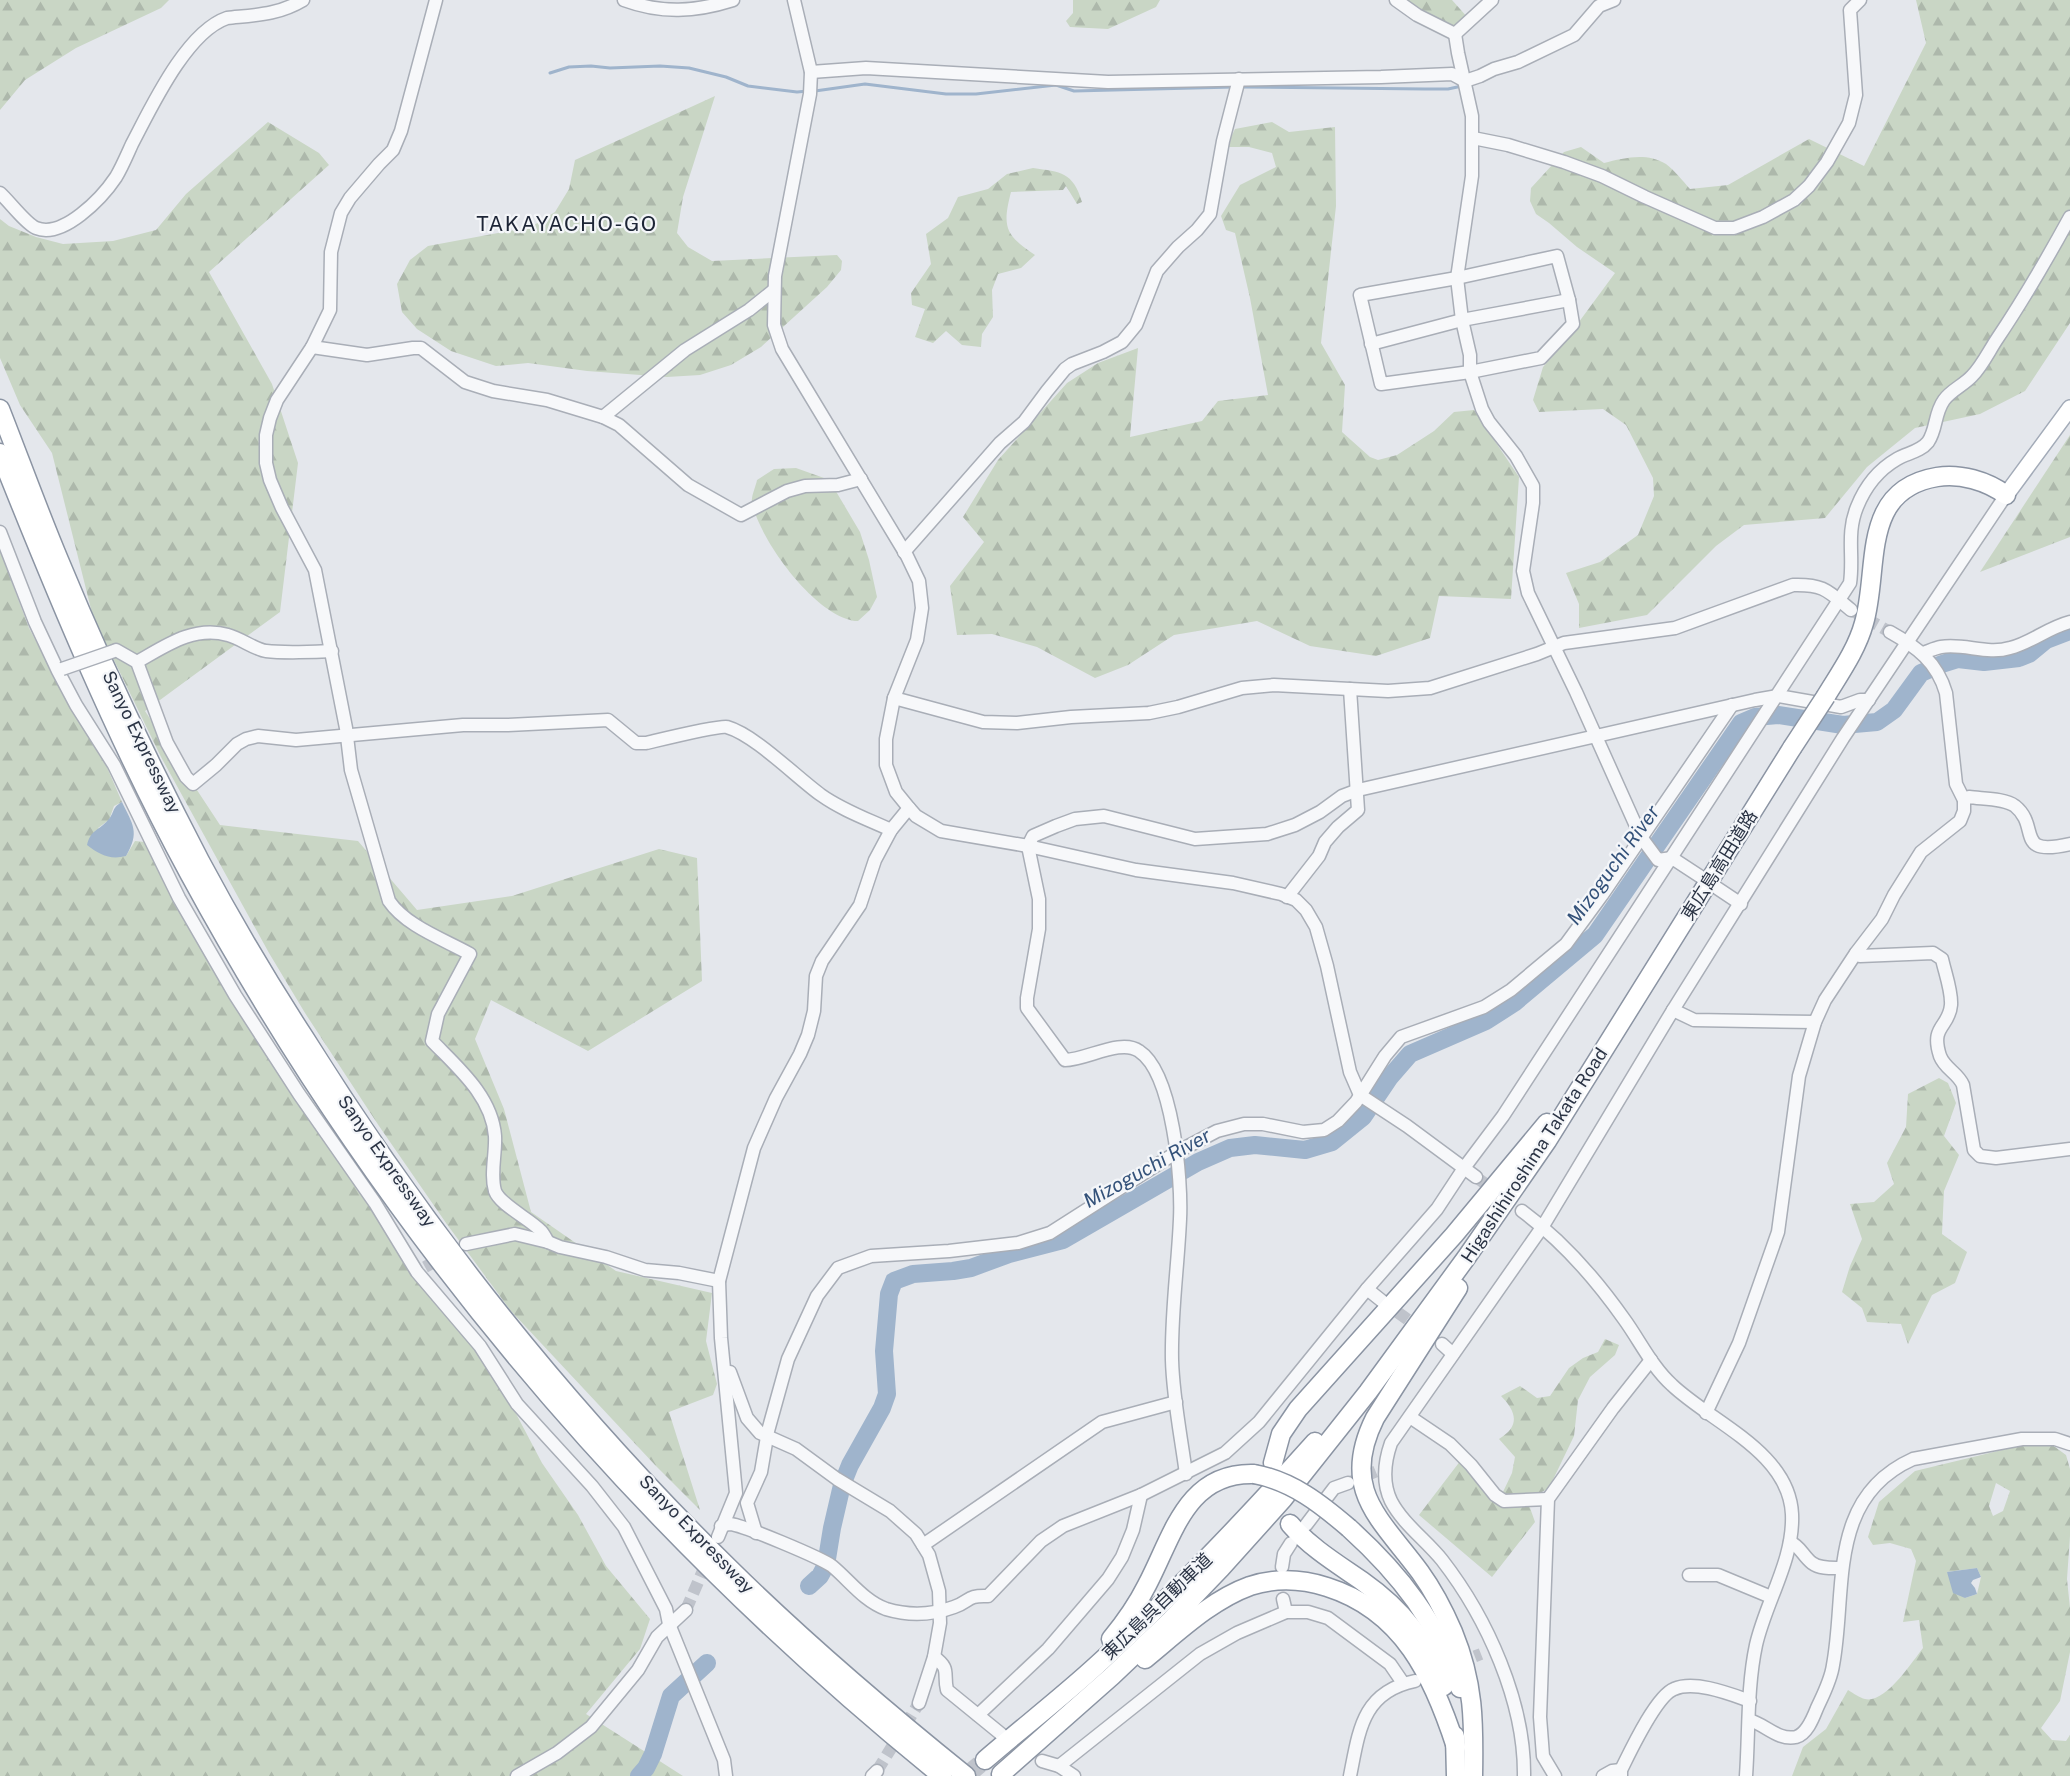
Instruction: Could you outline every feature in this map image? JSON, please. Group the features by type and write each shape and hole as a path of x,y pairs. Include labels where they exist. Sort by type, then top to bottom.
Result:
{"highway":[{"name":"Sanyo Expressway","path":"0,409 59,560 126,711 185,831 276,994 356,1120 492,1304 627,1462 745,1583 829,1661 966,1776"},
{"name":"Sanyo Expressway","path":"0,453 81,650 188,872 297,1058 388,1192 481,1315 527,1371 667,1526 815,1669 942,1776"},
{"name":"東広島高田道路","path":"1614,1034 1826,696 1858,640 1868,608 1873,549 1877,531 1880,521 1894,499 1916,483 1940,476 1965,477 1979,481 2006,495"},
{"name":"Higashihiroshima Takata Road","path":"1282,1489 1399,1336 1614,1034"},
{"name":"Higashihiroshima Takata Road","path":"1282,1489 1404,1346 1547,1141 1614,1034"},
{"path":"1273,1463 1281,1434 1298,1409 1448,1243 1565,1102"},
{"path":"1456,1776 1465,1746 1472,1696 1464,1664 1453,1632 1429,1585 1384,1528 1373,1510 1362,1475 1362,1453 1369,1429 1382,1406 1443,1313 1547,1141"},
{"path":"896,1719 981,1768 1091,1663 1127,1619 1147,1586 1171,1532 1190,1502 1205,1488 1223,1479 1254,1474 1276,1479 1299,1490 1349,1528 1407,1587 1428,1620 1453,1670 1467,1716 1465,1746"},
{"path":"1001,1773 1045,1736 1171,1620 1221,1568 1282,1489"},
{"name":"東広島呉自動車道","path":"1030,1722 1097,1665 1282,1489"},
{"path":"1298,1525 1315,1549 1384,1598 1415,1629 1427,1648 1445,1687 1473,1776"},
{"path":"1045,1736 1221,1602 1250,1586 1268,1581 1286,1580 1302,1581 1337,1590 1372,1609 1389,1622 1402,1636 1425,1671 1443,1710 1465,1746"}],"main road":[{"path":"2006,495 2070,408"}],"street":[{"path":"0,193 34,228 55,230 66,226 98,198 116,177 150,109 181,58 201,35 220,20 287,9 303,0"},
{"path":"436,0 401,131 393,150 364,181 341,213 331,252 330,310 312,347 277,400 266,435 266,463 270,480 282,508 315,570 332,651 351,770 389,901 395,910 415,926 470,954 438,1014 432,1041 468,1080 485,1103 493,1119 496,1194 541,1231 548,1242"},
{"path":"624,0 657,10 681,11 707,8 733,0"},
{"path":"794,0 810,72 808,115 776,276 774,325 782,349 861,479 919,581 922,608 917,640 894,698 886,739 886,765 896,792 916,816 941,831 1028,846 1136,870 1233,883 1296,900 1306,910 1316,927 1327,966 1350,1072 1360,1095 1407,1126 1476,1177"},
{"path":"1396,0 1417,15 1455,34"},
{"path":"1455,34 1492,0"},
{"path":"810,72 866,68 1108,82 1452,74 1465,81 1518,62 1574,35 1599,6 1614,0"},
{"path":"1473,138 1508,145 1564,162 1602,176 1715,228 1734,228 1763,217 1794,200 1809,186 1833,152 1849,123 1856,95 1850,10 1860,0"},
{"path":"1455,34 1472,116 1473,138 1472,176 1457,278 1462,320 1470,355 1470,372 1482,409 1489,422 1516,456 1533,486 1533,503 1523,571 1528,593 1641,837 1658,860 1672,858 1701,877"},
{"path":"904,552 1000,443 1024,422 1065,369 1122,342 1136,324 1157,271 1210,214 1222,141 1239,79"},
{"path":"909,808 891,830 875,860 860,905 822,961 816,976 814,1011 808,1035 754,1148 718,1281 736,1493 719,1532 729,1524 818,1557 883,1608 916,1615 956,1606 973,1595 988,1596 1041,1541 1063,1526 1141,1495 1225,1453 1259,1422 1367,1289 1437,1209 1503,1116 1850,583 1851,523 1865,489 1879,472 1897,459 1918,451 1927,444 1934,433 1936,415 1945,398 1972,376 2029,292 2070,217"},
{"path":"1557,256 1569,300 1572,324 1541,357 1470,372 1381,384 1360,295 1457,278 1557,256"},
{"path":"603,417 685,350 749,310 774,290"},
{"path":"1371,344 1462,320 1569,300"},
{"path":"312,347 367,355 421,348 465,382 493,391 547,400 603,417 619,425 688,485 741,515 805,486 838,484 861,479"},
{"path":"1524,1776 1521,1735 1509,1687 1494,1647 1457,1580 1420,1535 1401,1517 1391,1500 1381,1470 1391,1443 1543,1226 1673,1010 1843,738 2006,495"},
{"path":"0,532 35,622 76,705 114,765 180,898 235,995 299,1094 421,1270 480,1346 517,1404 592,1486 624,1527 666,1609 669,1624 724,1760 726,1776"},
{"path":"894,698 983,722 1017,723 1149,712 1178,707 1242,688 1274,686 1388,691 1430,688 1564,643 1675,628 1793,585 1812,585 1831,593 1851,610"},
{"path":"1926,656 1940,647 1951,646 1987,651 2011,648 2054,626 2070,622"},
{"path":"1706,1413 1739,1343 1778,1232 1799,1076 1815,1022 1825,1000 1882,919 1921,852 1960,821 1964,811 1964,800 1956,784 1946,693 1938,673 1926,656 1890,632"},
{"path":"136,662 180,637 206,633 225,634 265,651 332,651"},
{"path":"60,670 116,650 136,662 167,743 193,784 246,738 258,736 296,740 463,725 608,720 636,743 646,743 725,727 744,736 776,758 822,796 850,813 891,830"},
{"path":"1287,897 1319,856 1325,842 1356,813 1358,790 1350,689"},
{"path":"1186,1474 1172,1363 1172,1314 1181,1218 1177,1152 1168,1105 1159,1075 1150,1060 1138,1049 1124,1046 1074,1060 1065,1060 1027,1008 1039,929 1040,899 1028,846 1033,836 1075,819 1104,816 1196,840 1268,834 1294,825 1320,812 1342,796 1358,790 1732,705 1778,696 1840,707 1860,700 1869,700"},
{"path":"756,1533 747,1503 761,1472 767,1437 788,1359 817,1296 838,1268 871,1256 949,1251 1018,1243 1050,1233 1177,1152 1216,1131 1244,1124 1263,1124 1303,1132 1324,1130 1338,1121 1360,1095 1385,1056 1401,1038 1484,1007 1512,990 1566,944 1732,705"},
{"path":"1964,800 1969,797 2010,803 2023,815 2030,839 2035,844 2054,848 2070,844"},
{"path":"1717,888 1741,904"},
{"path":"1856,953 1860,956 1933,953 1942,959 1952,1001 1949,1014 1938,1030 1941,1057 1945,1066 1960,1078 1964,1085 1974,1150 1980,1156 1996,1158 2070,1149"},
{"path":"1673,1010 1694,1020 1815,1022"},
{"path":"1522,1211 1543,1226 1572,1253 1591,1275 1651,1360 1671,1384 1770,1462 1786,1490 1792,1513 1790,1542 1756,1646 1746,1776"},
{"path":"466,1244 515,1234 606,1257 645,1270 679,1272 718,1281"},
{"path":"1367,1289 1383,1301"},
{"path":"1442,1344 1454,1354"},
{"path":"723,1350 747,1418 760,1433 796,1449 837,1479 890,1511 916,1534 929,1555 939,1591 940,1623 934,1657 919,1703"},
{"path":"1555,1776 1543,1756 1540,1716 1548,1499 1613,1408 1651,1360"},
{"path":"923,1545 1102,1422 1176,1402"},
{"path":"1410,1417 1450,1444 1471,1465 1495,1495 1504,1501 1548,1499"},
{"path":"1749,1720 1780,1736 1797,1737 1806,1730 1814,1717 1833,1666 1842,1568 1848,1537 1855,1518 1873,1488 1885,1475 1897,1466 1913,1459 2022,1438 2055,1439 2070,1444"},
{"path":"1298,1525 1334,1488 1348,1483"},
{"path":"978,1715 1048,1649 1108,1579 1122,1557 1133,1530 1141,1495"},
{"path":"1790,1542 1796,1544 1813,1563 1827,1568 1842,1568"},
{"path":"1282,1567 1284,1554 1291,1543"},
{"path":"1689,1575 1718,1575 1771,1597"},
{"path":"1059,1766 1200,1654 1285,1606 1328,1618 1390,1664 1409,1682 1377,1699 1366,1714 1360,1728 1350,1776"},
{"path":"517,1776 556,1753 591,1727 638,1670 657,1637 686,1610"},
{"path":"1481,1654 1494,1647"},
{"path":"934,1657 943,1663 947,1672 945,1682 947,1690 1001,1734"},
{"path":"1604,1776 1612,1771 1621,1773 1659,1702 1676,1688 1704,1687 1750,1701"},
{"path":"1523,1758 1543,1756"},
{"path":"1042,1761 1059,1766 1074,1776"}],"green space":[{"path":"0,0 169,0 161,8 76,48 25,80 0,110"},
{"path":"1073,0 1160,0 1156,7 1108,29 1070,27 1066,21 1073,13"},
{"path":"1403,0 1452,0 1468,18 1452,28"},
{"path":"1916,0 2070,0 2070,323 2025,391 1980,414 1915,428 1867,467 1825,518 1744,525 1716,546 1647,615 1579,628 1579,604 1566,573 1600,562 1638,535 1654,496 1653,478 1626,425 1603,409 1539,412 1533,400 1543,367 1615,273 1577,247 1536,214 1530,201 1531,188 1564,152 1581,147 1604,163 1635,157 1658,160 1669,166 1690,189 1728,185 1809,139 1864,166 1926,43"},
{"path":"715,96 683,197 677,233 688,247 712,261 837,255 842,261 841,270 827,287 761,347 731,365 700,375 667,377 587,371 528,363 496,366 451,351 417,329 402,312 397,284 410,260 428,246 531,227 555,212 569,189 575,160"},
{"path":"268,122 319,153 329,165 209,272 272,384 298,463 280,612 145,711 220,825 358,841 417,910 512,896 659,849 697,858 702,981 588,1051 491,1000 475,1039 504,1109 531,1212 616,1271 712,1293 706,1341 717,1384 713,1395 669,1412 700,1510 511,1311 446,1223 305,1013 269,953 161,757 93,617 52,453 20,405 0,358 0,219 9,226 36,237 63,244 113,241 156,230 186,194"},
{"path":"1272,122 1289,132 1335,127 1336,206 1321,343 1345,385 1342,432 1370,457 1378,460 1397,455 1434,431 1454,412 1474,410 1519,477 1511,599 1439,596 1430,638 1376,656 1310,646 1257,621 1174,635 1128,665 1095,678 1037,647 992,634 957,635 950,586 984,542 963,517 998,460 1067,383 1098,363 1138,348 1130,437 1202,421 1218,401 1268,395 1235,233 1226,230 1221,216 1240,185 1276,167 1272,153 1249,147 1226,147 1235,129"},
{"path":"1033,168 1065,175 1074,185 1082,202 1077,204 1066,186 1063,190 1011,192 1007,214 1008,229 1017,242 1035,255 1021,268 998,274 992,290 993,317 982,334 981,347 962,345 946,331 933,343 915,337 925,309 912,305 911,293 931,264 926,234 948,218 958,197 988,189 1007,174"},
{"path":"2070,435 2070,537 1980,572"},
{"path":"796,468 824,478 834,488 860,532 877,597 870,610 858,621 842,617 809,593 778,556 757,518 752,500 757,480 774,469"},
{"path":"0,551 29,628 70,706 106,765 122,802 114,806 109,820 98,828 126,856 135,841 145,842 230,998 294,1096 372,1207 400,1256 476,1350 512,1406 542,1463 578,1515 606,1566 650,1619 640,1649 586,1714 683,1776 0,1776"},
{"path":"1939,1078 1948,1083 1956,1103 1944,1136 1959,1155 1944,1191 1942,1234 1967,1252 1955,1283 1932,1295 1908,1344 1901,1324 1867,1322 1862,1308 1842,1292 1862,1239 1850,1204 1874,1202 1894,1184 1887,1163 1906,1127 1908,1094"},
{"path":"1605,1339 1619,1345 1615,1355 1590,1377 1578,1400 1574,1436 1549,1488 1540,1493 1502,1494 1512,1473 1515,1457 1499,1439 1511,1429 1514,1418 1510,1407 1501,1396 1520,1386 1537,1398 1550,1396 1569,1368 1583,1358 1598,1352"},
{"path":"2031,1443 2051,1444 2066,1455 2070,1469 2070,1536 2067,1579 2070,1608 2070,1652 2060,1701 2041,1728 2052,1740 2066,1741 2070,1735 2070,1776 1792,1776 1803,1747 1826,1729 1848,1690 1865,1699 1873,1699 1881,1695 1897,1681 1923,1648 1919,1620 1903,1622 1916,1561 1911,1549 1890,1543 1873,1545 1868,1537 1879,1502 1915,1471","holes":["1996,1483 2010,1491 2003,1511 1993,1516 1989,1506","1977,1568 1981,1577 1977,1594 1965,1598 1947,1572"]},
{"path":"1461,1460 1491,1501 1500,1505 1529,1505 1535,1522 1492,1577 1419,1515"}],"water":[{"path":"122,802 132,823 133,841 126,856 105,856 87,845 93,833 105,824 116,806"},
{"path":"1977,1568 1981,1577 1971,1583 1977,1594 1965,1598 1953,1593 1947,1572"}],"waterway":[{"path":"550,73 569,67 591,66 689,68 726,77 748,86 797,92 808,91"},
{"path":"815,91 865,84 946,94 976,94 1056,85 1074,91 1234,87"},
{"path":"1241,87 1448,89 1462,86"},
{"name":"Mizoguchi River","path":"809,1586 820,1576 826,1565 842,1485 887,1394 884,1351 889,1294 894,1281 913,1274 971,1268 1009,1254 1063,1240 1198,1162 1230,1148 1255,1145 1305,1150 1332,1142 1363,1117 1390,1077 1410,1054 1486,1021 1514,1003 1595,935 1741,723 1755,717 1778,715 1843,725 1877,722 1894,710 1921,673 1958,659 1984,662 2019,658 2029,654 2046,640 2070,631"},
{"name":"Mizoguchi River","path":"639,1776 653,1754 671,1696 707,1663"}],"tunnel":[{"path":"1851,610 1890,632"},
{"path":"1476,1177 1522,1211"},
{"path":"425,1267 445,1256"},
{"path":"1383,1302 1442,1344"},
{"path":"1348,1483 1377,1471"},
{"path":"686,1610 708,1559"},
{"path":"1458,1663 1481,1654"},
{"path":"877,1771 919,1703"},
{"path":"966,1776 985,1760"}],"district":[{"name":"TAKAYACHO-GO","path":"567,223"}]}
